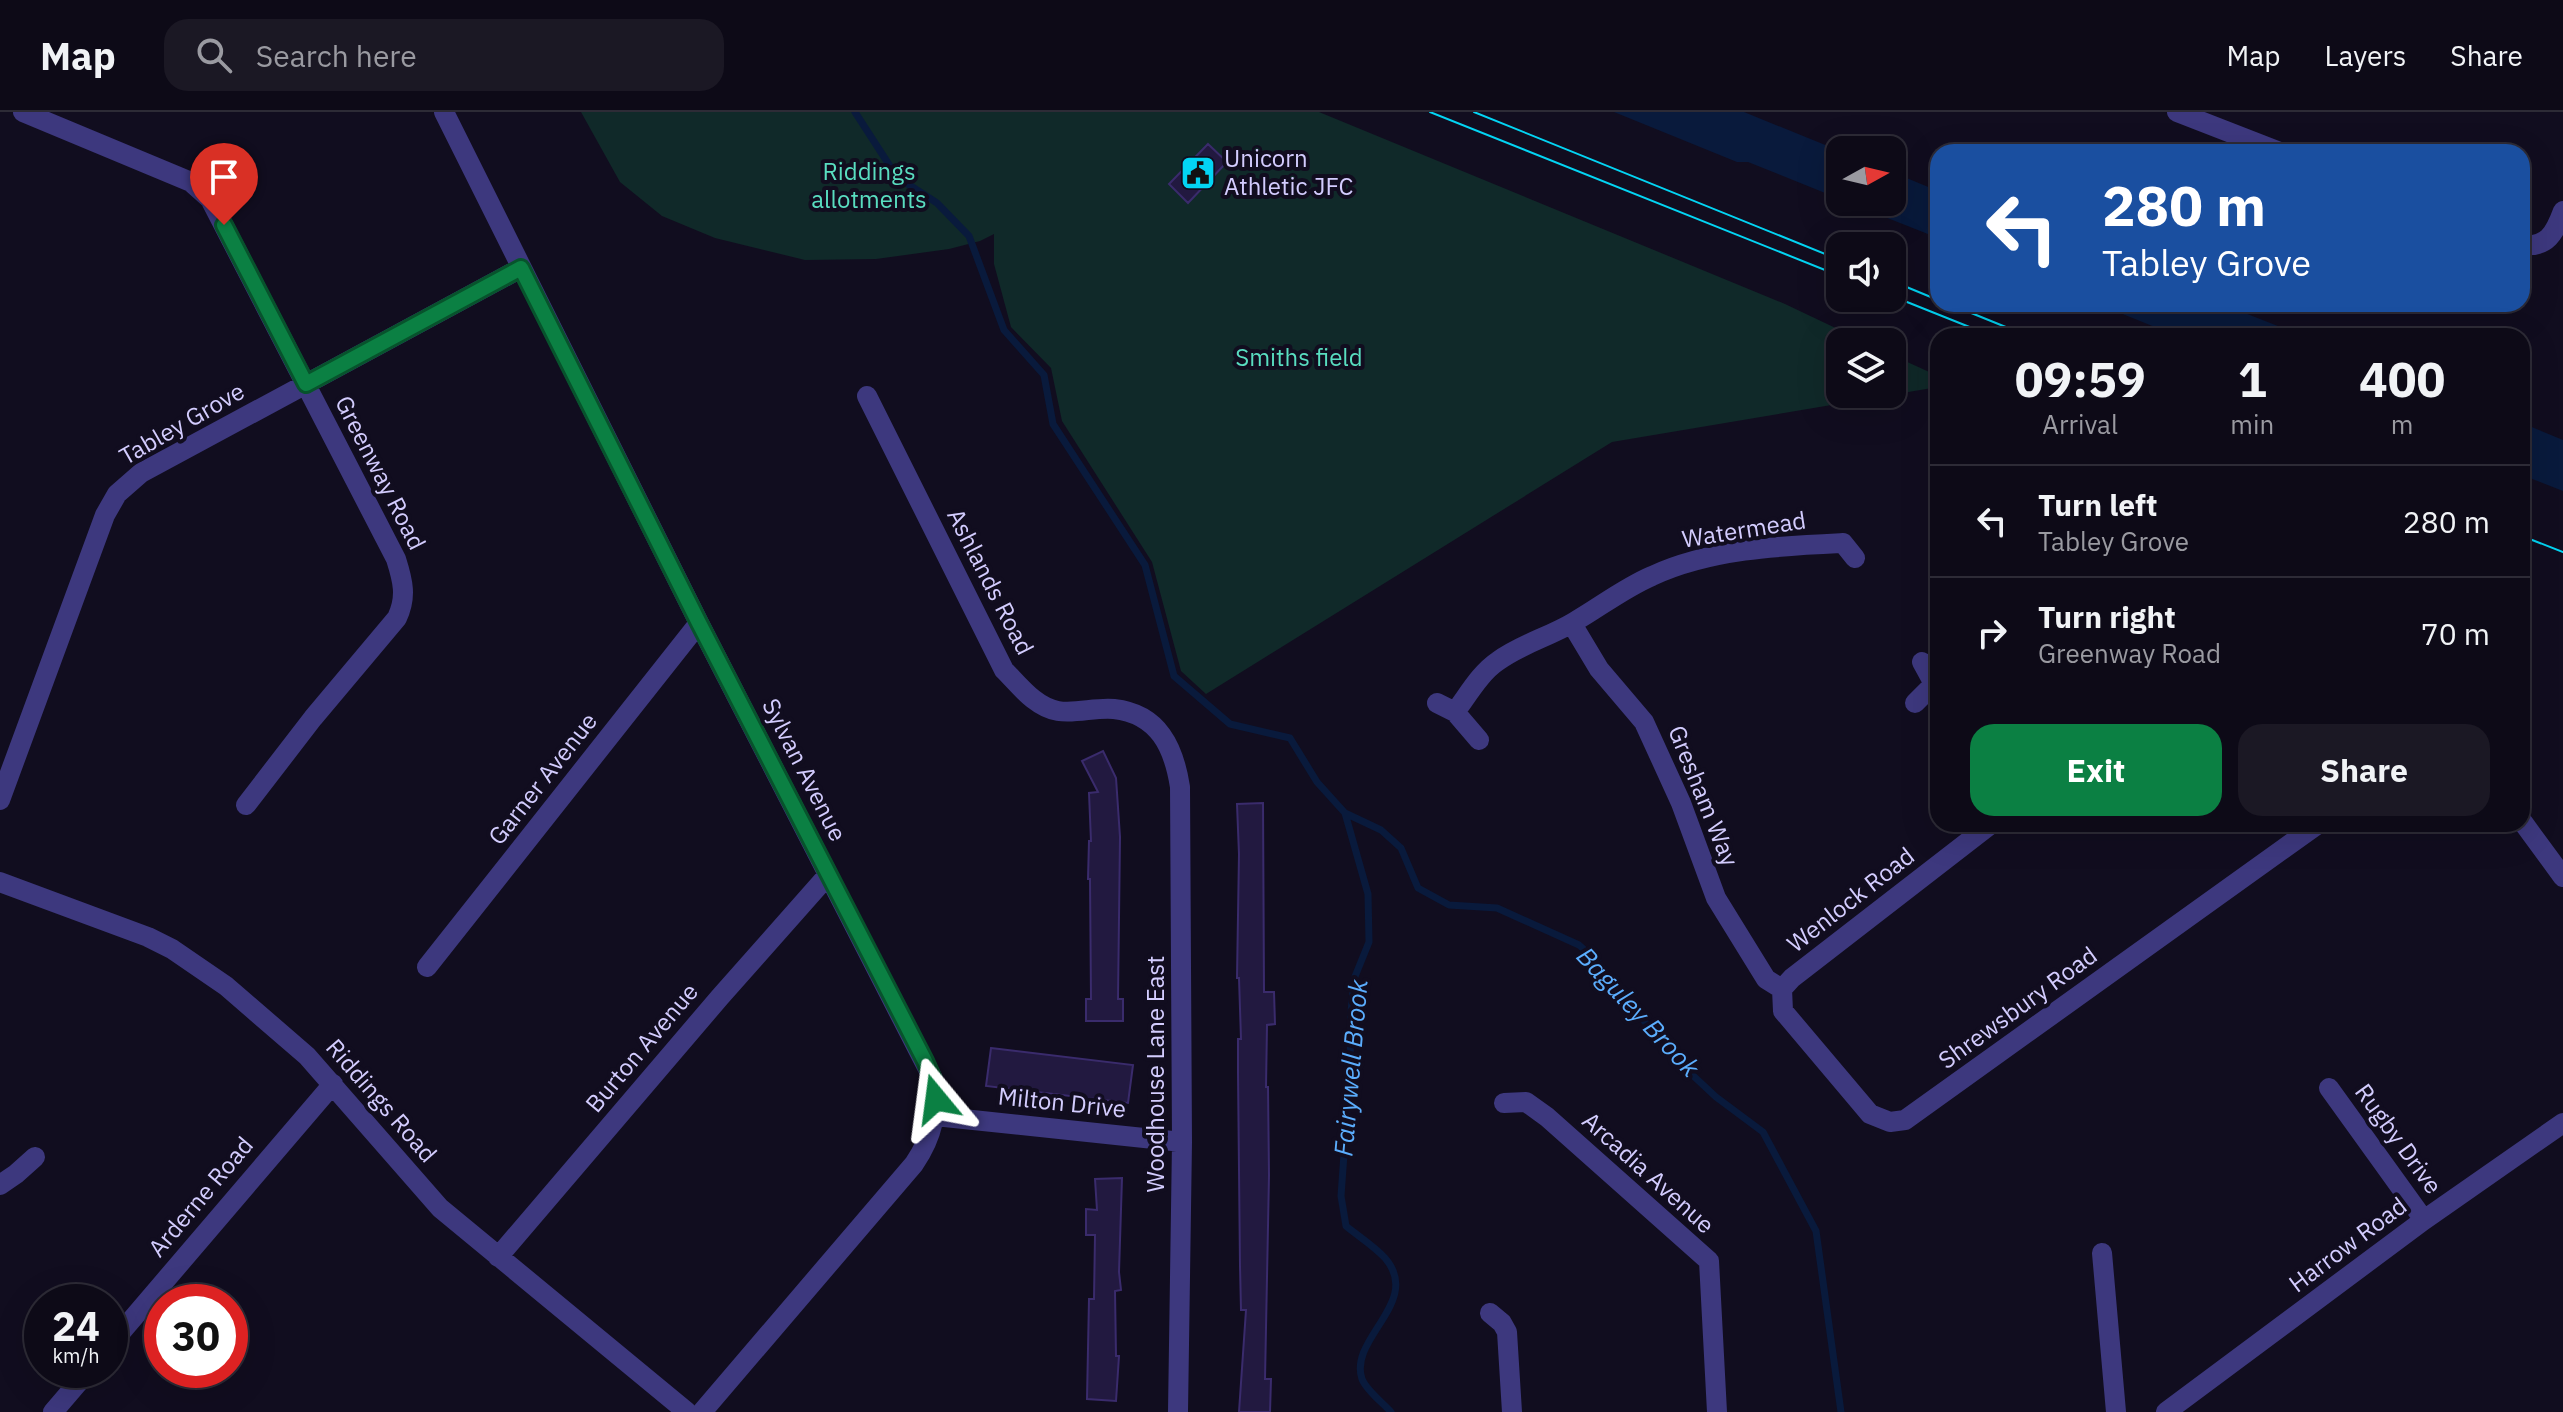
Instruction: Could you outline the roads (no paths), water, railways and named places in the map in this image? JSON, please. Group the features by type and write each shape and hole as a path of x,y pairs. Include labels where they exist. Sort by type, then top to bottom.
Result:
{"street":[{"name":"Greenway Road","path":"23,112 191,182 210,199 396,559 405,592 397,618 313,718 246,805"},
{"name":"Sylvan Avenue","path":"444,112 699,623 933,1079 935,1116 925,1148 914,1164 702,1412"},
{"path":"2177,112 2259,144"},
{"path":"2530,246 2538,246 2550,238 2563,211"},
{"name":"Tabley Grove","path":"0,800 105,515 117,494 141,473 521,268"},
{"name":"Ashlands Road","path":"867,396 1004,670 1037,702 1057,711 1113,709 1135,714 1152,723 1165,739"},
{"name":"Watermead","path":"1479,740 1446,708 1497,661 1572,624 1623,590 1684,564 1757,550 1851,543"},
{"name":"Garner Avenue","path":"427,967 699,623"},
{"name":"Gresham Way","path":"1572,624 1599,669 1644,722 1681,803 1716,898 1766,979 1782,989"},
{"path":"1922,662 1930,675"},
{"path":"1915,703 1930,690"},
{"name":"Woodhouse Lane East","path":"1165,739 1176,758 1180,787 1182,1142 1178,1412"},
{"name":"Wenlock Road","path":"1782,989 1792,978 1981,832"},
{"name":"Shrewsbury Road","path":"1782,989 1783,1011 1870,1114 1890,1122 1905,1120 2307,832"},
{"path":"2530,832 2563,877"},
{"name":"Burton Avenue","path":"498,1257 828,875"},
{"name":"Riddings Road","path":"0,882 148,937 172,949 252,1006 333,1084 440,1208 687,1412"},
{"name":"Arderne Road","path":"128,1324 333,1084"},
{"name":"Rugby Drive","path":"2329,1088 2424,1220"},
{"name":"Arcadia Avenue","path":"1504,1103 1526,1102 1547,1117 1709,1261 1717,1412"},
{"name":"Milton Drive","path":"935,1116 1182,1142"},
{"name":"Harrow Road","path":"2166,1412 2424,1220 2563,1123"},
{"path":"0,1185 35,1157"},
{"path":"2102,1253 2116,1412"},
{"path":"1490,1313 1507,1332 1512,1412"},
{"path":"53,1412 74,1388"}],"water":[{"path":"1614,112 1744,112 1826,145 1826,193 1748,162 1737,162"},
{"path":"1906,178 1930,188 1930,235 1882,216 1906,216"},
{"path":"2118,312 2242,312 2283,328 2157,328"},
{"path":"2530,426 2563,440 2563,491 2530,478"}],"waterway":[{"name":"Fairywell Brook","path":"855,112 897,177 937,203 969,236 1004,330 1044,375 1053,424 1145,565 1174,676 1230,724 1290,738 1317,782 1345,813 1368,894 1369,942 1354,979 1341,1196 1346,1226 1381,1254 1394,1274 1395,1290 1391,1305 1365,1349 1361,1364 1364,1383 1391,1412"},
{"name":"Baguley Brook","path":"1345,813 1381,830 1401,848 1418,888 1449,905 1497,908 1579,945 1597,961 1671,1055 1716,1097 1763,1132 1816,1231 1841,1412"}],"tram line":[{"path":"1430,112 1826,270"},
{"path":"1474,112 1826,254"},
{"path":"1906,287 1930,297"},
{"path":"1906,302 1930,311"},
{"path":"1932,312 1972,328"},
{"path":"1969,312 2008,328"},
{"path":"2530,539 2563,552"}],"place":[{"name":"Unicorn Athletic JFC","path":"1198,173"}],"park label":[{"name":"Riddings allotments","path":"869,186"},
{"name":"Smiths field","path":"1299,358"}]}
